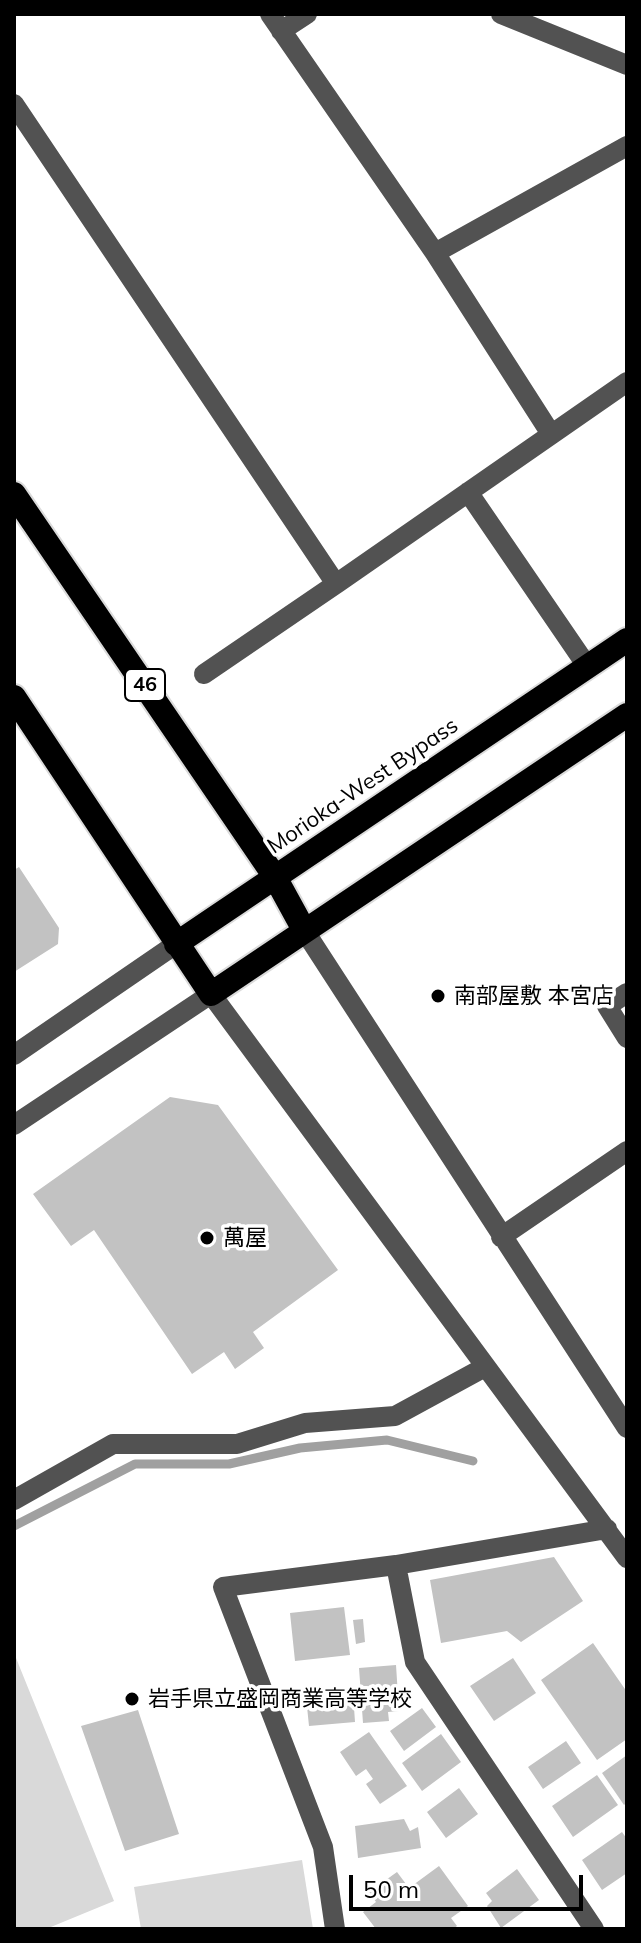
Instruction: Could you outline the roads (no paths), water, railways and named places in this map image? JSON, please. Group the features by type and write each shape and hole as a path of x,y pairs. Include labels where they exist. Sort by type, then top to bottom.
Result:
{"highway":[{"name":"Morioka-West Bypass","path":"14,494 275,877 304,930"},
{"name":"Morioka-West Bypass","path":"176,944 627,640"},
{"path":"14,697 211,994 626,719"}],"street":[{"path":"307,14 276,23 435,253 551,434"},
{"path":"501,14 627,65"},
{"path":"14,104 336,584"},
{"path":"435,253 627,146"},
{"path":"204,674 627,382"},
{"path":"468,492 587,666"},
{"path":"304,930 627,1428"},
{"path":"14,1055 176,944"},
{"path":"627,993 607,1006 627,1038"},
{"path":"14,1125 211,994 627,1558"},
{"path":"501,1237 627,1151"},
{"path":"14,1500 113,1444 237,1444 305,1423 395,1416 485,1367"},
{"path":"335,1929 323,1847 223,1587 396,1565 607,1529"},
{"path":"396,1565 415,1662 594,1929"}],"waterway":[{"path":"14,1526 135,1464 229,1464 300,1448 387,1440 473,1461"}],"place":[{"name":"南部屋敷 本宮店","path":"438,996"},
{"name":"萬屋","path":"207,1238"},
{"name":"岩手県立盛岡商業高等学校","path":"132,1699"}]}
